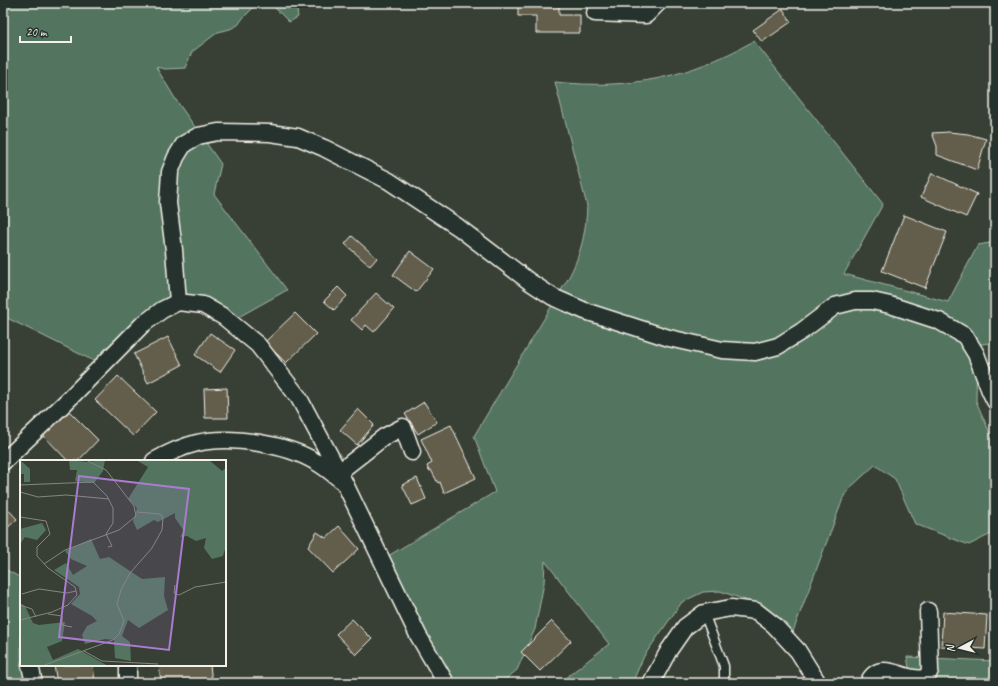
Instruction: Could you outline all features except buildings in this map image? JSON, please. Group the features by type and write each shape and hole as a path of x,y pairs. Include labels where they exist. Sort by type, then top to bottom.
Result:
{"street":[{"path":"595,13 646,15 658,3"},
{"path":"178,302 174,250 168,203 170,172 176,157 184,144 198,136 218,132 270,133 298,137 324,148 389,181 458,227 530,282 553,297 585,311 669,338 722,350 755,352 778,346 802,331 835,306 855,301 872,301 890,305 939,322 965,336 976,354 995,401"},
{"path":"3,462 66,402 142,325 162,310 178,302 203,305 224,317 258,345 299,398 341,477 418,635 446,683"},
{"path":"341,477 384,437 403,427 412,452"},
{"path":"156,460 169,452 198,443 225,440 262,443 289,450 316,461 341,477"},
{"path":"651,683 669,650 685,627 704,613 731,608 756,611 774,625 798,651 818,683"},
{"path":"868,683 872,676 878,672 886,671 916,680 927,677 930,670 928,611"},
{"path":"30,666 34,683"},
{"path":"128,666 128,683"}],"lane":[{"path":"704,613 724,666 724,683"}],"green space":[{"path":"3,3 254,3 252,9 238,25 218,32 192,52 185,68 165,69 156,67 176,100 221,164 214,194 287,290 235,319 174,299 154,306 137,330 106,367 3,316"},
{"path":"267,3 296,3 298,17 289,22 274,7"},
{"path":"754,41 883,204 844,274 948,302 978,245 995,242 995,342 977,345 976,401 995,445 995,532 969,545 915,524 895,479 875,465 852,486 844,496 791,637 762,606 720,591 703,592 682,602 644,656 632,683 559,683 609,644 545,561 544,583 535,629 517,670 501,683 451,683 378,562 495,492 474,436 569,277 580,251 585,225 587,206 555,82 609,84 658,78 705,64"},
{"path":"3,568 20,577 20,666 34,666 35,683 3,683"},
{"path":"907,657 995,661 995,683 912,683"}]}
